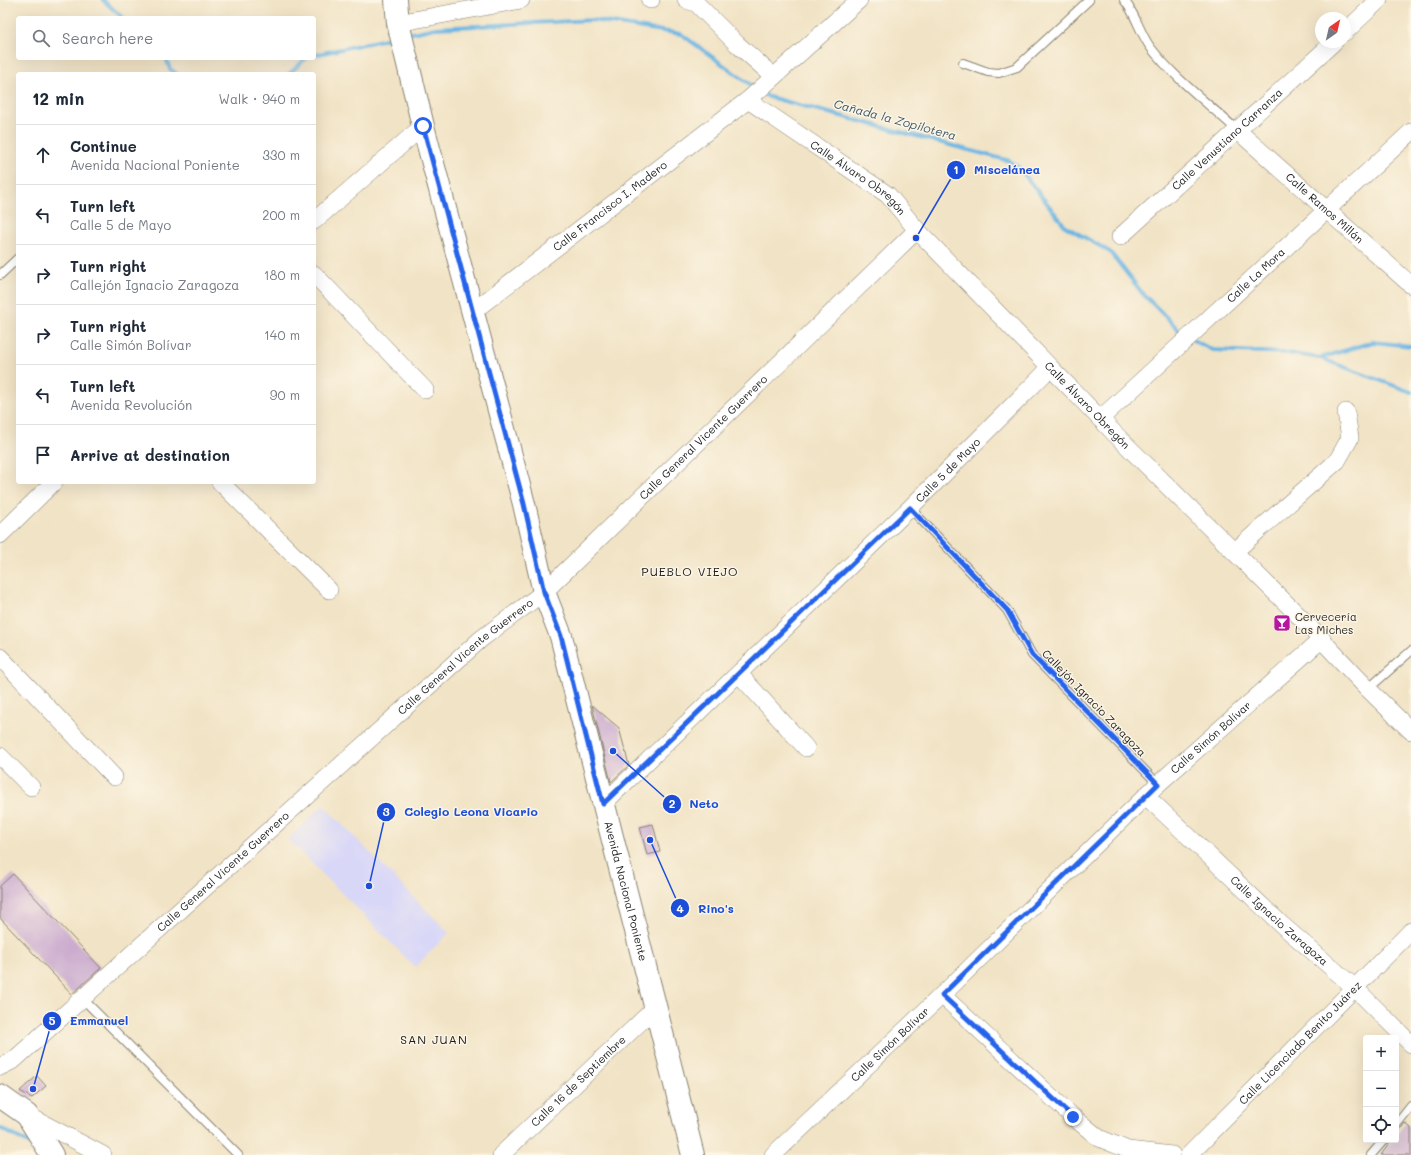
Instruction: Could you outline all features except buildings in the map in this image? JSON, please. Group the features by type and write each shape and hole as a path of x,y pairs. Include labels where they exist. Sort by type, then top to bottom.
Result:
{"street":[{"name":"Avenida Nacional Poniente","path":"396,0 398,23 403,47 423,126 524,504 544,592 561,636 693,1155"},
{"path":"398,23 521,0"},
{"path":"686,0 696,3 737,44 773,76 859,0"},
{"path":"1351,26 1379,0"},
{"name":"Calle Venustiano Carranza","path":"1120,237 1328,48"},
{"name":"Calle Francisco I. Madero","path":"472,312 748,100 773,76"},
{"name":"Calle Álvaro Obregón","path":"748,100 888,195 917,230 1050,368 1322,639 1368,689 1411,731"},
{"path":"316,219 423,126"},
{"name":"Calle Ramos Millán","path":"1238,131 1411,285"},
{"name":"Calle La Mora","path":"1100,419 1411,132"},
{"name":"Calle General Vicente Guerrero","path":"0,1067 14,1060 83,999 482,639 544,592 917,230"},
{"path":"316,276 425,390"},
{"name":"Calle 5 de Mayo","path":"603,804 910,508 1050,368"},
{"path":"1234,552 1337,461 1350,438 1346,412"},
{"path":"0,535 52,484"},
{"path":"222,484 329,590"},
{"name":"Calle Simón Bolívar","path":"773,1155 942,995 1153,790 1322,639"},
{"path":"0,657 114,777"},
{"path":"739,674 806,748"},
{"path":"0,756 31,787"},
{"name":"Calle Ignacio Zaragoza","path":"1153,790 1282,925 1354,987 1411,1044"},
{"name":"Calle Licenciado Benito Juárez","path":"1189,1155 1411,930"},
{"path":"942,995 1073,1117 1099,1138 1128,1150 1172,1155"},
{"name":"Calle 16 de Septiembre","path":"501,1155 656,1007"},
{"path":"0,1096 27,1115 103,1155"},
{"path":"27,1115 52,1155"}],"lane":[{"path":"963,63 988,72 999,73 1017,67 1089,0"},
{"path":"1124,0 1136,19 1150,47 1176,76 1238,131"},
{"path":"0,275 16,260"},
{"name":"Callejón Ignacio Zaragoza","path":"910,508 1007,610 1032,655 1153,790"},
{"path":"1368,689 1411,651"},
{"path":"83,999 238,1155"},
{"path":"1399,1121 1411,1106"},
{"path":"1372,1155 1382,1143"}],"shaded area":[{"path":"323,805 449,933 415,967 288,839"}],"waterway":[{"name":"Cañada la Zopilotera","path":"103,0 121,16"},
{"name":"Cañada la Zopilotera","path":"407,34 435,28 593,20 681,34 755,88"},
{"name":"Cañada la Zopilotera","path":"316,55 395,37"},
{"name":"Cañada la Zopilotera","path":"167,60 170,69 174,72"},
{"name":"Cañada la Zopilotera","path":"291,72 304,60"},
{"name":"Cañada la Zopilotera","path":"762,93 769,97 1010,161 1019,168 1065,226 1110,252 1143,294 1185,336"},
{"name":"Cañada la Zopilotera","path":"1193,340 1212,350 1288,353 1320,358 1411,392"},
{"path":"1320,358 1373,342 1411,346"},
{"path":"0,1128 32,1145"}],"place":[{"name":"Miscelánea","path":"916,238"},
{"name":"Cervecería Las Miches","path":"1282,623"},
{"name":"Neto","path":"613,751"},
{"name":"Rino's","path":"650,840"},
{"name":"Colegio Leona Vicario","path":"369,886"},
{"name":"Emmanuel","path":"33,1089"}],"district":[{"name":"PUEBLO VIEJO","path":"690,572"},
{"name":"SAN JUAN","path":"434,1040"}],"route":[{"path":"423,126 524,504 544,592 561,636 603,804 910,508 1007,610 1032,655 1158,784 1147,797 952,983 942,995 1073,1117"}]}
